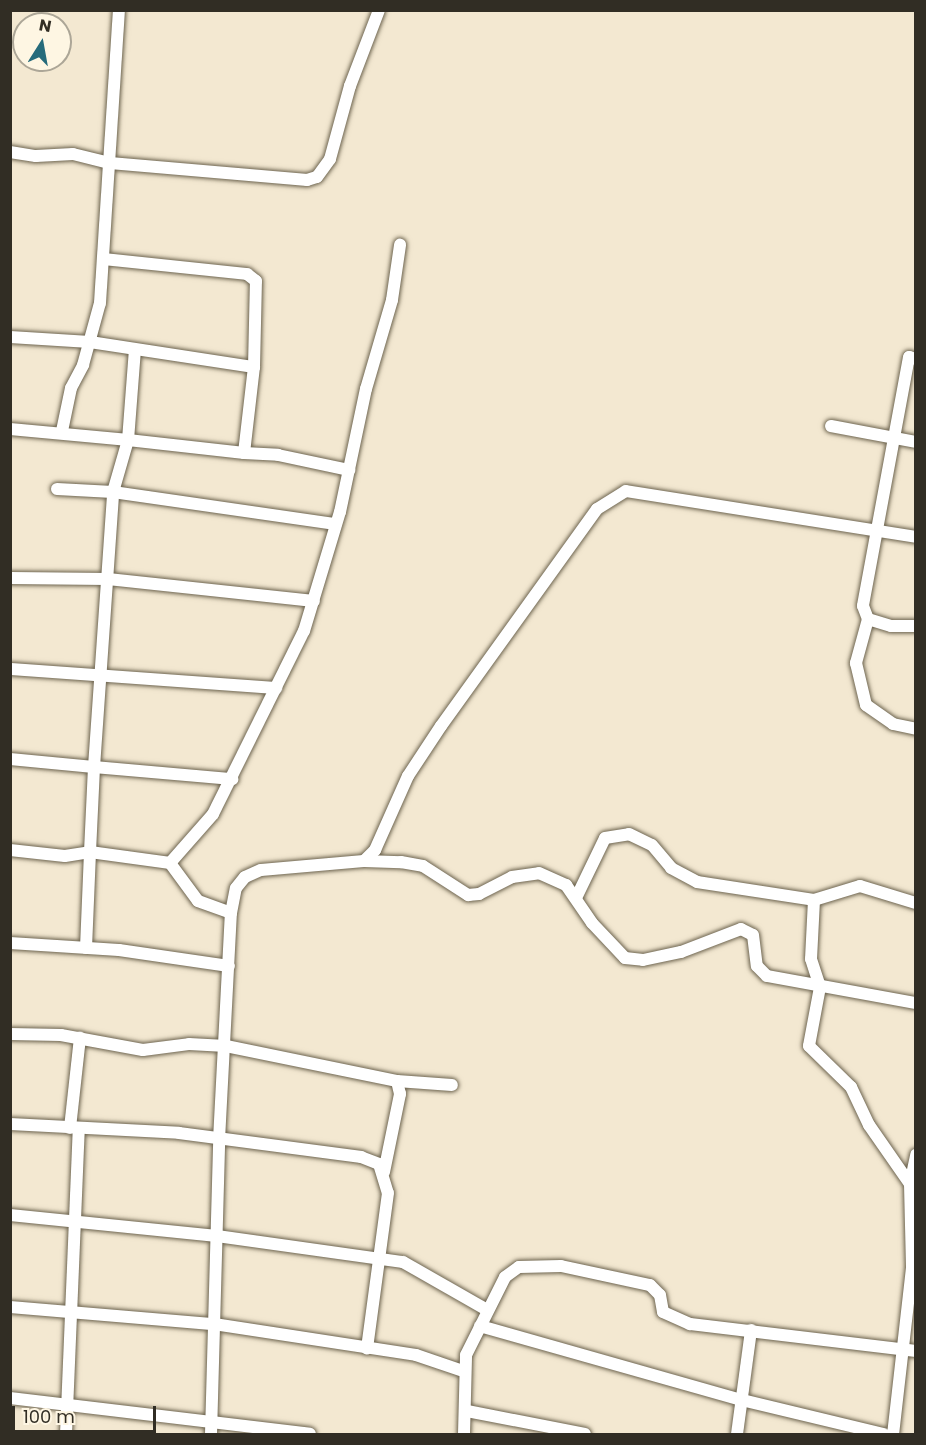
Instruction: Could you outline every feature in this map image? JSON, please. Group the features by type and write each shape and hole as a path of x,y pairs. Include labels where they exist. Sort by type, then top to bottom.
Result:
{"street":[{"path":"62,431 71,388 90,342 105,259 118,10"},
{"path":"10,152 36,156 73,154 110,163 307,180 317,177 330,159 350,86 379,10"},
{"path":"170,863 203,829 232,779 276,688 314,601 336,524 392,300 400,245"},
{"path":"105,259 247,274 256,281 254,367 244,453"},
{"path":"10,337 90,342 254,367"},
{"path":"86,948 94,767 113,492 128,440 135,350"},
{"path":"915,358 909,357 863,606 868,619 856,663 866,705 893,724 915,729"},
{"path":"831,426 915,442"},
{"path":"10,429 62,431 278,455 349,470"},
{"path":"57,489 113,492 336,524"},
{"path":"364,861 375,850 408,776 441,726 597,509 626,492 879,529 915,537"},
{"path":"10,578 108,579 314,601"},
{"path":"868,619 891,626 915,626"},
{"path":"10,669 276,688"},
{"path":"10,759 232,779"},
{"path":"577,896 605,838 629,834 652,845 671,868 697,882 814,900 860,886 915,903"},
{"path":"10,850 65,856 90,852 170,863 198,901 231,913"},
{"path":"211,1434 219,1140 226,1046 231,913 236,888 246,877 261,870 364,861 423,866 468,895 478,894 527,872 566,885 577,896 592,923 625,958 643,960 681,952 741,929 753,935 757,966 767,976 915,1003"},
{"path":"814,900 811,959 820,987 809,1046 851,1087 869,1125 910,1184"},
{"path":"10,943 86,948 229,966"},
{"path":"10,1034 80,1038 143,1050 189,1044 226,1046 397,1081 452,1085"},
{"path":"66,1434 80,1038"},
{"path":"384,1173 400,1094 397,1081"},
{"path":"10,1124 75,1129 155,1131 361,1157 379,1164 384,1173 388,1193 382,1258 367,1349"},
{"path":"892,1434 914,1268 910,1184 915,1155"},
{"path":"10,1215 217,1236 382,1258 418,1269 487,1310"},
{"path":"464,1434 466,1411 463,1371 480,1326 505,1277 519,1267 537,1263 656,1287 663,1312 669,1317 690,1324 915,1351"},
{"path":"10,1307 214,1324 416,1355 463,1371"},
{"path":"480,1326 742,1400 884,1434"},
{"path":"737,1434 751,1330"},
{"path":"10,1398 212,1420 310,1434"},
{"path":"466,1411 585,1434"}]}
